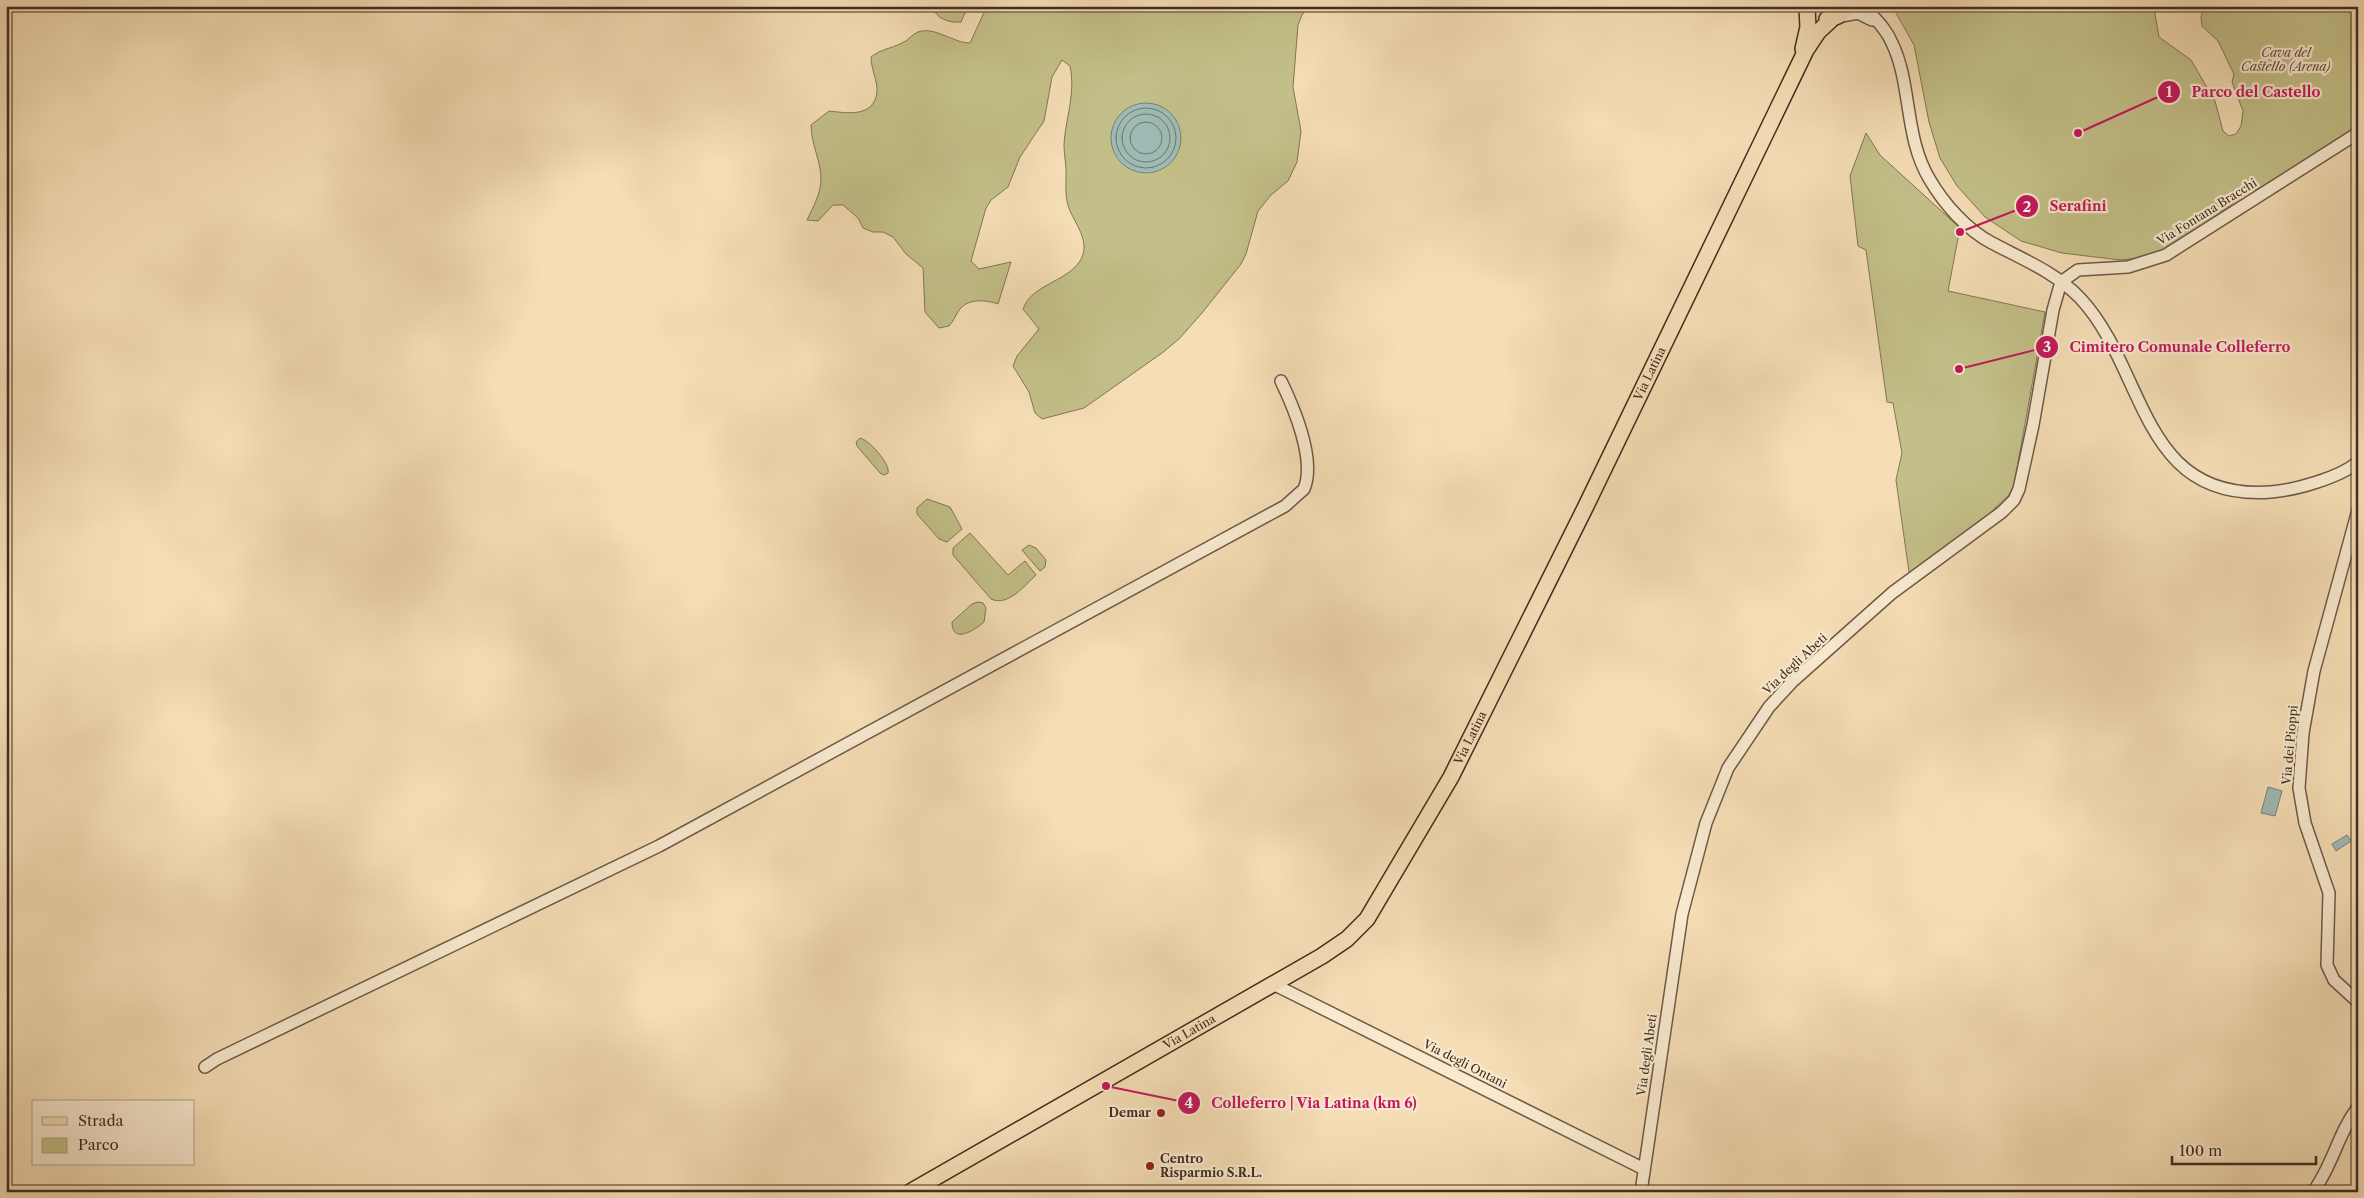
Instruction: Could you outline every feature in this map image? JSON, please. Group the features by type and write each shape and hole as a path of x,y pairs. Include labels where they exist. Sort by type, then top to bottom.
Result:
{"main road":[{"name":"Via Latina","path":"910,1192 1331,951 1359,928 1378,903 1434,808 1585,508 1812,40 1848,6"},
{"name":"Via Latina","path":"1807,7 1819,17 1834,18"},
{"name":"Via Latina","path":"1797,71 1807,32 1807,7"}],"street":[{"path":"1864,6 1884,28 1895,49 1918,154 1934,187 1963,221 1983,238 2025,259 2061,282 2080,298 2106,332 2137,401 2162,444 2181,465 2201,479 2236,491 2274,492 2305,485 2357,465"},
{"path":"1834,18 1861,14 1884,28"},
{"name":"Via Fontana Bracchi","path":"2061,282 2078,270 2128,267 2166,255 2358,133"},
{"name":"Via degli Abeti","path":"1641,1192 1682,914 1706,823 1724,777 1738,751 1769,707 1792,682 1892,593 2002,512 2014,500 2019,489 2027,452 2051,320 2061,282"},
{"path":"206,1067 217,1059 659,846 1290,502 1304,489 1307,469 1299,421 1281,381"},
{"name":"Via dei Pioppi","path":"2358,510 2314,671 2302,744 2299,788 2305,823 2329,893 2327,965 2334,980 2358,1002"},
{"name":"Via degli Ontani","path":"1273,984 1644,1169"},
{"path":"2313,1192 2327,1171 2347,1123 2358,1107"}],"green space":[{"path":"932,6 968,6 961,22 956,22 940,17"},
{"path":"987,6 1310,6 1302,15 1298,25 1293,87 1301,131 1297,162 1288,181 1271,195 1258,211 1246,254 1241,264 1179,339 1162,353 1084,408 1042,419 1035,413 1029,392 1013,366 1017,356 1039,329 1023,309 1027,301 1041,289 1074,268 1083,255 1084,242 1070,211 1066,194 1064,146 1072,87 1070,66 1062,60 1052,77 1044,121 1020,157 1008,187 991,200 986,208 971,261 979,269 1011,262 998,304 984,301 968,303 960,309 949,326 939,328 925,312 923,268 906,254 893,237 883,232 873,232 863,228 858,218 843,205 833,205 818,221 807,220 821,185 811,125 829,111 851,113 865,110 871,106 877,92 871,57 875,54 904,42 918,32 924,31 931,31 970,43"},
{"name":"Cava del Castello (Arena)","path":"1899,6 2156,6 2155,14 2159,37 2191,60 2215,101 2223,131 2229,136 2236,134 2241,126 2243,111 2232,82 2234,74 2218,41 2202,26 2201,17 2204,6 2358,6 2358,21 2354,29 2358,35 2358,128 2274,183 2250,191 2175,245 2148,257 2120,260 2062,253 2021,241 1985,217 1957,186 1940,158 1929,122 1914,45 1896,13"},
{"path":"1866,133 1880,155 1960,228 1948,291 2045,312 2013,491 1989,514 1913,573 1909,572 1896,480 1902,453 1893,403 1887,402 1866,250 1858,246 1850,176"},
{"path":"860,438 864,439 883,458 888,473 884,475 880,473 857,446 856,442"},
{"path":"927,499 950,507 962,529 947,542 939,539 917,514 917,508"},
{"path":"970,533 1008,575 1025,561 1036,575 1010,598 997,601 991,599 953,555 953,548"},
{"path":"1029,545 1036,548 1046,560 1045,567 1040,571 1022,550"},
{"path":"983,603 986,608 984,622 965,634 956,633 952,622 972,604"}],"water":[{"path":"1139,103 1153,103 1166,109 1175,118 1181,131 1179,151 1171,163 1153,173 1139,173 1126,167 1117,158 1111,145 1111,131 1117,118 1126,109"},
{"path":"2268,787 2282,791 2275,816 2261,813"},
{"path":"2347,835 2351,841 2336,851 2332,844"}],"place":[{"name":"Parco del Castello","path":"2078,133"},
{"name":"Serafini","path":"1960,232"},
{"name":"Cimitero Comunale Colleferro","path":"1959,369"},
{"name":"Colleferro | Via Latina (km 6)","path":"1106,1086"},
{"name":"Demar","path":"1161,1113"},
{"name":"Centro Risparmio S.R.L.","path":"1150,1166"}]}
